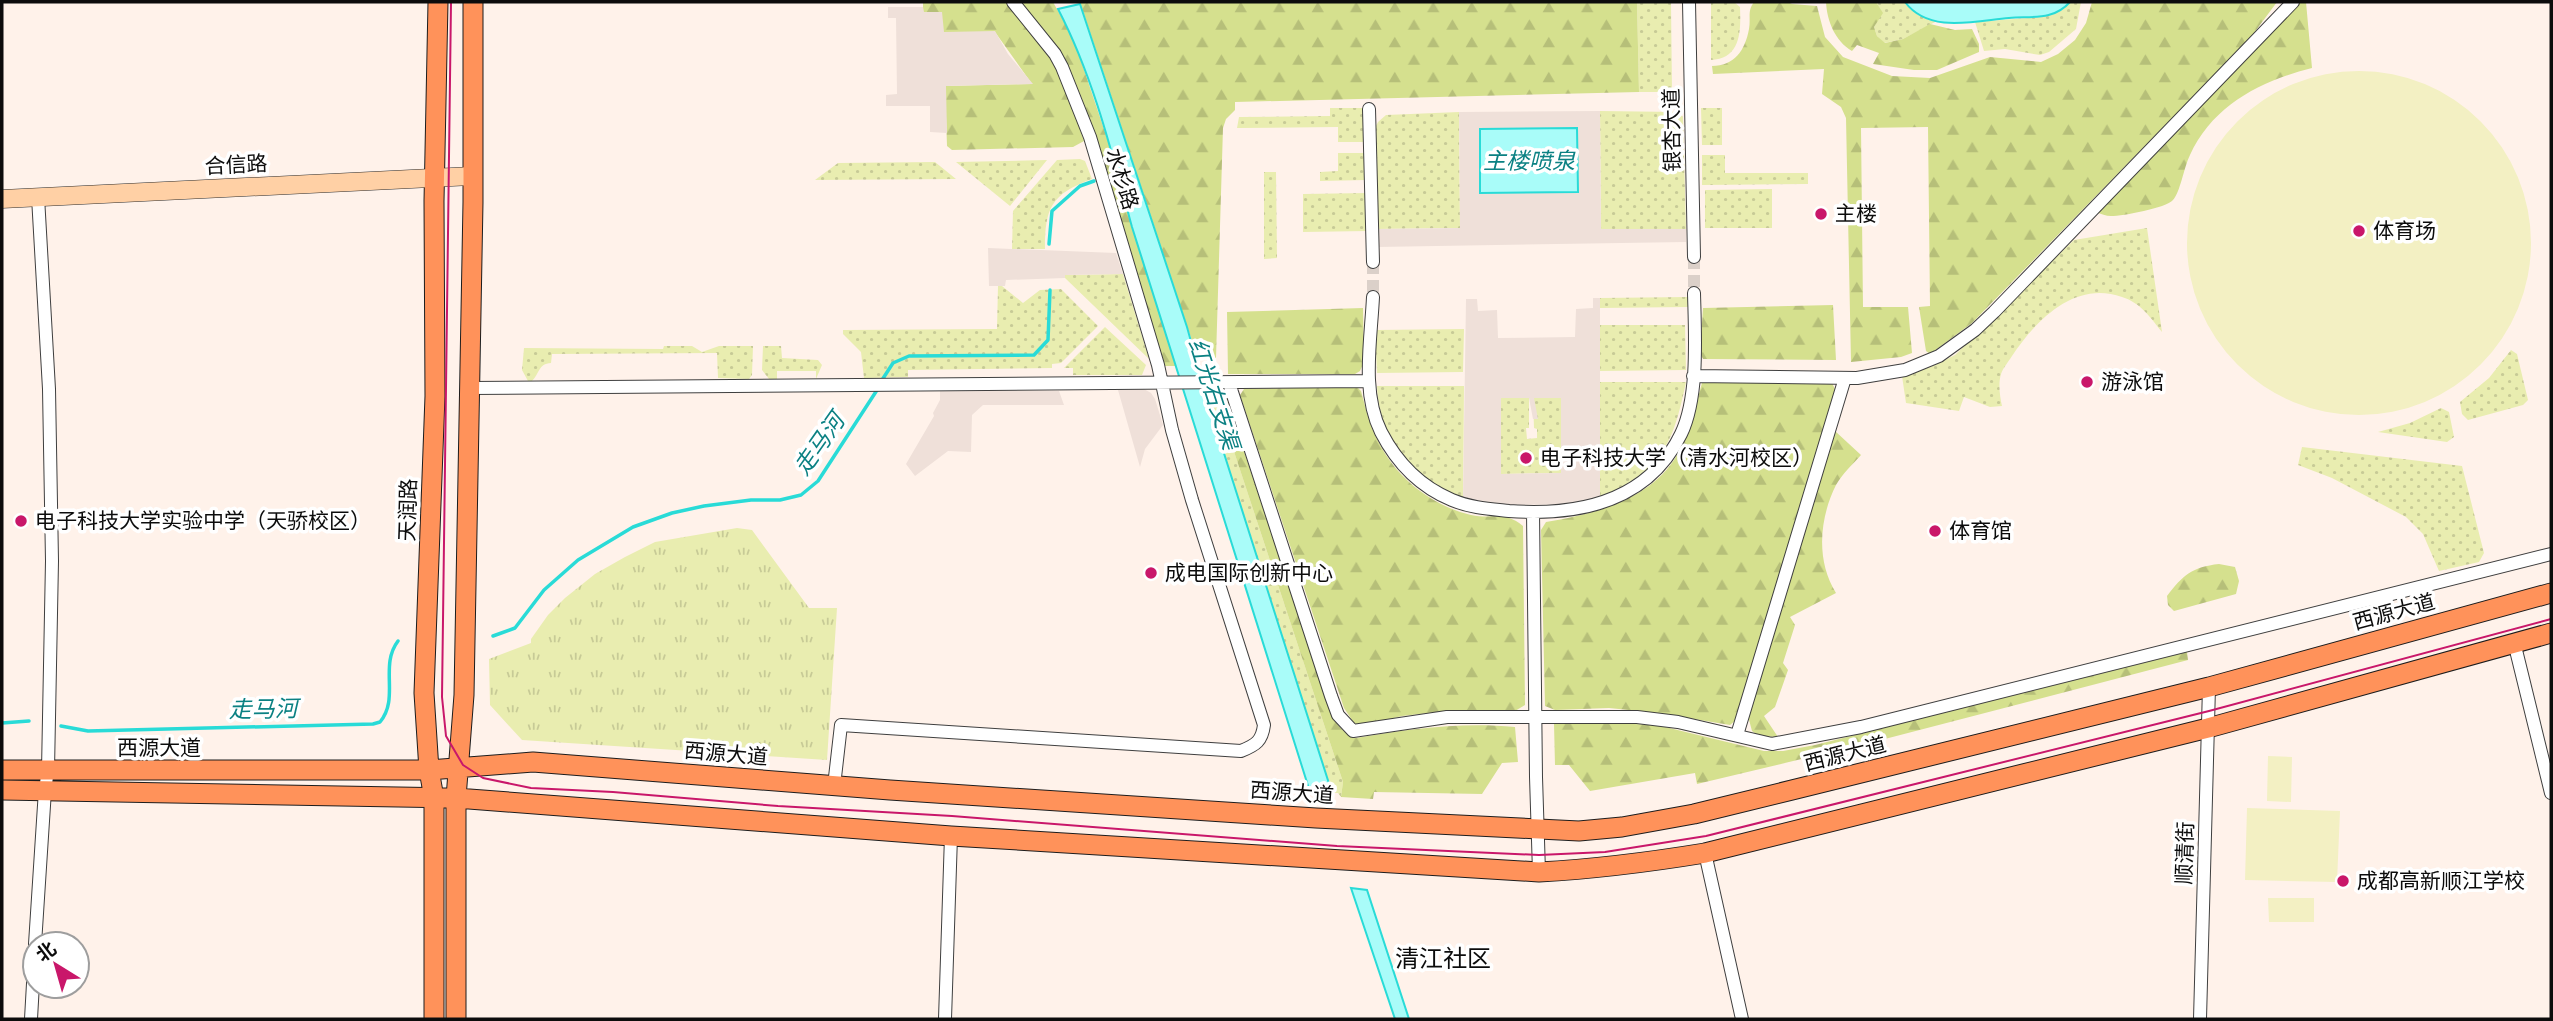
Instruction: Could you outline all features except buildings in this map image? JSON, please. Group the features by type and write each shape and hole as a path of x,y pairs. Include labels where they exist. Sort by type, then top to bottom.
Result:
{"main road":[{"name":"天润路","path":"434,1019 434,798 429,770 424,694 435,396 438,2"},
{"path":"456,1019 456,797 464,695 473,2"},
{"name":"西源大道","path":"2,790 46,780 429,770 533,762 834,786 1316,818 1579,831 1622,827 1694,814 2209,687 2551,593"},
{"name":"西源大道","path":"2,770 46,780 456,797 951,836 1539,872 1637,864 1705,853 2208,728 2551,633"}],"street":[{"name":"水杉路","path":"834,786 841,725 1241,751 1259,742 1264,725 1172,430 1162,384 1090,137 1068,79 1055,54 1013,2"},
{"name":"银杏大道","path":"1689,2 1694,257"},
{"path":"1693,376 1844,378 1905,370 1939,356 1975,330 2293,2"},
{"path":"1369,109 1373,262"},
{"name":"合信路","path":"2,199 472,176"},
{"path":"36,930 46,780 52,561 49,389 38,197"},
{"path":"1373,296 1371,402 1381,431 1400,462 1412,475 1439,494 1471,507 1533,512 1595,506 1611,500 1645,479 1671,452 1685,425 1693,376 1694,293"},
{"path":"1737,735 1844,378"},
{"path":"470,388 1370,381"},
{"path":"1229,383 1331,696 1344,724 1353,731 1447,717 1637,717 1678,722 1772,744 1861,727 2551,554"},
{"path":"1533,512 1539,872"},
{"path":"2514,642 2551,793"},
{"name":"顺清街","path":"2200,1019 2209,687"},
{"path":"945,1019 951,836"},
{"path":"1705,853 1742,1019"},
{"path":"31,1019 32,1000"}],"green space":[{"path":"923,2 1006,2 1052,61 1065,86 1084,141 1073,147 952,150 947,146 945,86 1032,84 995,32 943,32 923,12"},
{"path":"1020,2 1053,2 1074,40 1114,159 1132,227 1176,366 1164,366 1082,99 1066,61"},
{"path":"1080,2 1637,2 1639,92 1235,102 1235,110 1226,119 1223,128 1216,358 1197,356"},
{"path":"1637,2 1671,2 1672,92 1639,92"},
{"path":"1711,2 1734,2 1740,7 1740,16 1739,34 1734,49 1728,55 1711,60"},
{"path":"1754,2 1788,2 1817,6 1825,37 1843,57 1892,76 1930,78 1990,57 2041,62 2058,54 2075,40 2086,23 2092,2 2277,2 2251,37 1972,323 1930,354 1926,351 1919,307 1930,306 1928,127 1861,128 1863,307 1908,307 1912,353 1901,357 1851,362 1846,118 1841,107 1822,94 1824,69 1713,74 1712,66 1732,60 1741,50 1747,37"},
{"path":"1826,2 1876,2 1883,13 1874,27 1877,36 1885,43 1903,39 1930,24 1955,30 1972,29 1979,44 1979,52 1937,70 1914,70 1873,64 1879,53 1857,45 1852,51 1837,36 1830,23"},
{"path":"1876,2 1905,2 1918,15 1937,21 1903,39 1884,43 1877,36 1874,27 1882,13"},
{"path":"2070,2 2081,2 2076,29 2049,52 2040,55 2005,49 1984,51 1975,22 2041,17 2062,10"},
{"path":"2293,2 2306,2 2312,68 2257,88 2225,109 2200,137 2188,160 2175,197 2169,203 2117,216 2096,212"},
{"path":"1330,108 1363,108 1365,142 1338,142 1338,127 1237,128 1239,117 1330,116"},
{"path":"1701,108 1722,108 1722,145 1702,145"},
{"path":"1600,111 1678,112 1683,117 1686,229 1601,229"},
{"path":"1459,112 1460,228 1377,229 1374,130 1378,122 1386,115"},
{"path":"1338,153 1365,153 1366,180 1320,181 1320,172 1338,171"},
{"path":"1702,155 1725,155 1725,173 1808,173 1808,184 1702,185"},
{"path":"1047,160 1010,206 956,162"},
{"path":"1057,160 1085,161 1092,179 1067,191 1053,204 1047,223 1045,249 1012,249 1013,211"},
{"path":"935,162 956,179 815,180 838,163"},
{"path":"1264,172 1276,172 1277,258 1264,259"},
{"path":"1772,189 1772,228 1705,228 1705,190"},
{"path":"1367,193 1368,231 1303,232 1303,194"},
{"path":"2147,228 2162,332 2135,303 2105,293 2088,294 2058,307 2022,342 2001,374 1999,386 2002,406 1990,407 1964,397 1959,411 1906,403 1902,376 1931,367 1955,355 2074,240"},
{"path":"1123,274 1149,359 1065,278 1065,275"},
{"path":"998,286 1002,286 1023,303 1040,290 1061,289 1098,326 1061,363 1052,364 1052,368 908,370 908,377 864,378 861,352 843,334 843,330 997,329"},
{"path":"1688,297 1688,307 1600,308 1600,298"},
{"path":"1833,305 1836,360 1703,359 1700,353 1703,308"},
{"path":"1363,308 1364,362 1360,371 1355,374 1228,374 1227,312"},
{"path":"1600,325 1685,325 1686,370 1600,371"},
{"path":"1105,327 1146,365 1142,375 1073,375 1073,368 1064,368"},
{"path":"1464,329 1463,372 1377,373 1375,330"},
{"path":"664,346 692,346 702,352 719,346 753,346 752,375 749,379 718,378 717,353 552,354 551,363 541,367 532,381 528,381 522,370 524,348 663,349"},
{"path":"763,346 781,346 782,358 818,360 822,365 816,379 816,371 777,371 777,379 769,379 762,370"},
{"path":"2511,350 2517,354 2528,400 2523,405 2468,420 2462,414 2460,402 2489,378"},
{"path":"1600,382 1686,382 1675,424 1661,454 1638,477 1600,499"},
{"path":"1702,383 1832,383 1835,389 1736,720 1730,725 1658,713 1609,708 1555,710 1545,706 1541,530 1546,522 1602,509 1637,494 1652,483 1666,470 1682,447"},
{"path":"1377,386 1464,386 1463,499 1421,476 1401,455 1381,415"},
{"path":"1357,387 1361,391 1368,418 1379,443 1395,468 1417,489 1457,511 1471,515 1510,518 1523,526 1525,705 1515,711 1438,712 1402,716 1361,726 1354,723 1344,708 1240,395 1244,389"},
{"path":"1216,397 1226,397 1331,713 1336,721 1344,731 1356,738 1435,727 1515,727 1518,762 1502,763 1482,794 1374,792 1373,799 1341,797 1343,782"},
{"path":"1500,398 1529,398 1527,439 1537,438 1533,398 1561,398 1561,473 1501,474"},
{"path":"1208,403 1218,403 1343,782 1341,797 1338,793 1332,793"},
{"path":"2441,408 2449,412 2454,437 2447,442 2378,432 2410,423"},
{"path":"1835,431 1861,455 1836,485 1823,526 1825,567 1836,593 1790,617 1795,625 1783,663 1788,670 1775,707 1764,716 1778,737 1759,736 1752,731 1748,716"},
{"path":"2302,447 2462,466 2484,553 2479,562 2439,571 2423,534 2406,517 2332,478 2298,465"},
{"path":"737,528 752,530 809,608 837,608 827,760 522,740 490,705 489,659 531,643 548,615 595,574 655,542"},
{"path":"2219,564 2235,567 2239,581 2236,594 2174,611 2168,605 2167,596 2183,577 2202,567"},
{"path":"2187,652 2188,660 1881,740 1697,784 1695,773 1590,791 1569,765 1555,765 1554,724 1587,722 1657,725 1764,751 1783,751"}],"shaded area":[{"path":"888,7 923,7 924,12 942,12 944,32 995,31 1008,54 1033,84 946,86 947,133 930,132 930,106 886,106 886,95 897,94 896,18 888,18"},
{"name":"体育场","path":"2359,71 2392,75 2425,84 2468,110 2492,134 2518,177 2527,210 2531,243 2527,276 2518,309 2492,352 2468,376 2425,402 2392,411 2359,415 2326,411 2293,402 2250,376 2226,352 2200,309 2191,276 2187,243 2191,210 2200,177 2226,134 2250,110 2293,84 2326,75"},
{"path":"1600,111 1601,229 1686,229 1686,242 1377,247 1377,229 1460,228 1459,112"},
{"path":"988,248 1116,253 1123,274 1006,280 1005,286 989,286"},
{"path":"1593,298 1600,298 1600,499 1566,504 1515,505 1486,504 1463,499 1466,299 1477,299 1478,311 1497,310 1498,338 1575,337 1576,309 1593,308","holes":["1501,398 1529,398 1533,419 1538,419 1534,398 1561,398 1561,473 1501,474"]},
{"path":"1144,389 1155,399 1163,425 1145,449 1140,467 1118,390"},
{"path":"940,390 1059,391 1064,405 983,405 972,415 971,452 948,451 915,476 906,464 934,416 940,400"},
{"path":"2268,756 2292,757 2291,802 2267,801"},
{"path":"2247,808 2340,811 2337,882 2245,880"},
{"path":"2268,898 2314,898 2314,922 2269,922"}],"water":[{"path":"1905,2 2070,2 2049,15 1953,23 1927,18 1915,12"},
{"path":"1080,4 1187,327 1208,403 1332,793 1310,792 1132,227 1101,115 1082,61 1058,9"},
{"name":"主楼喷泉","path":"1577,128 1578,192 1480,193 1480,129"},
{"path":"1351,888 1367,890 1409,1019 1395,1019"}],"waterway":[{"name":"走马河","path":"1049,244 1052,211 1080,186 1094,181"},
{"name":"走马河","path":"882,380 893,363 909,356 1034,355 1048,340 1050,290"},
{"name":"走马河","path":"493,636 515,628 544,590 578,560 633,527 672,513 704,506 751,500 780,500 801,495 818,481 879,387"},
{"name":"走马河","path":"61,726 88,731 373,724 380,722 386,713 389,703 390,661 398,641"},
{"name":"走马河","path":"2,723 29,721"}],"tunnel":[{"path":"1694,257 1694,293"},
{"path":"1373,262 1373,297"}],"tram line":[{"path":"451,2 442,697 446,736 463,765 483,778 531,788 952,816 1337,846 1539,855 1605,852 1706,836 2209,711 2551,619"}],"place":[{"name":"主楼","path":"1821,214"},
{"name":"体育场","path":"2359,231"},
{"name":"游泳馆","path":"2087,382"},
{"name":"电子科技大学（清水河校区）","path":"1526,458"},
{"name":"电子科技大学实验中学（天骄校区）","path":"21,521"},
{"name":"体育馆","path":"1935,531"},
{"name":"成电国际创新中心","path":"1151,573"},
{"name":"成都高新顺江学校","path":"2343,881"}],"district":[{"name":"清江社区","path":"1443,959"}],"water label":[{"name":"红光右支渠","path":"1214,394"}]}
